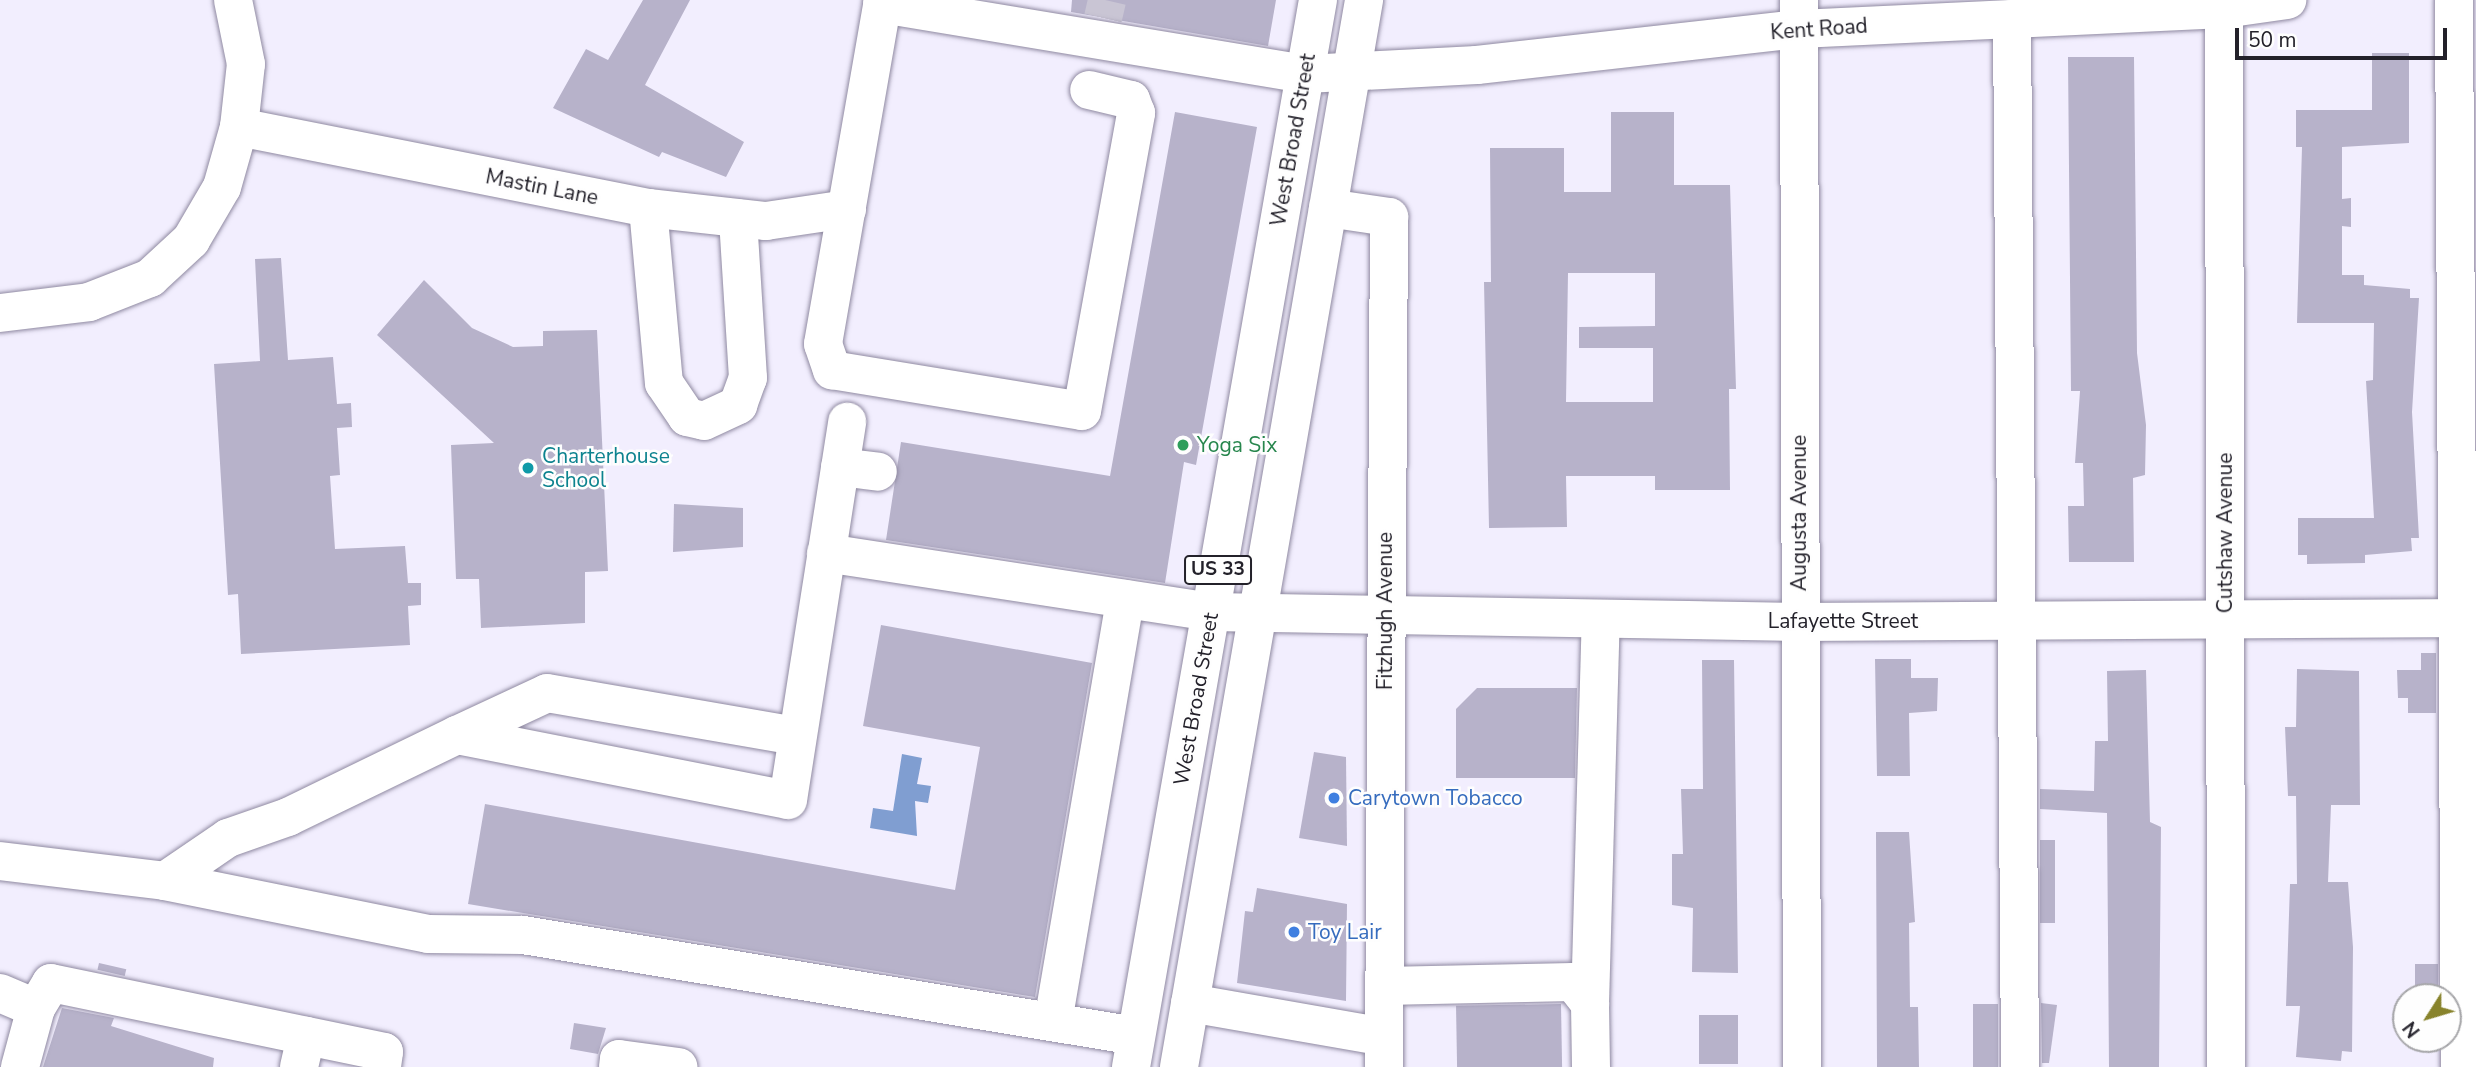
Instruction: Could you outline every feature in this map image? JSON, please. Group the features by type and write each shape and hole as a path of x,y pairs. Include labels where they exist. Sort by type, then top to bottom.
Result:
{"street":[{"path":"0,313 89,302 150,278 191,240 222,187 239,127 246,64 233,0"},
{"name":"West Broad Street","path":"1134,1051 1318,0"},
{"name":"US 33","path":"1188,1066 1190,1003 1364,0"},
{"name":"Kent Road","path":"1352,72 1477,65 1799,14 2012,19 2287,0"},
{"path":"2454,0 2467,618 2460,1067"},
{"path":"1089,90 1131,100 1136,113 1085,406 1076,413 831,370 823,344 882,2 1101,29 1306,74 1352,72"},
{"name":"Cutshaw Avenue","path":"2224,5 2227,1067"},
{"name":"Augusta Avenue","path":"1799,14 1802,1067"},
{"path":"2012,19 2020,1067"},
{"name":"Mastin Lane","path":"239,127 648,208 766,221 847,209"},
{"path":"648,208 664,383 687,416 704,421 738,405 748,378 738,218"},
{"name":"Fitzhugh Avenue","path":"1328,208 1389,217 1384,617 1384,1052"},
{"path":"457,735 788,800 846,422"},
{"path":"840,467 878,472"},
{"name":"Lafayette Street","path":"826,553 1211,612 1799,622 2467,618"},
{"path":"1048,1021 1125,599"},
{"path":"1591,1067 1590,1004 1601,620"},
{"path":"165,881 228,838 288,817 547,692 797,736"},
{"path":"0,861 165,881 428,934 523,935 1048,1021 1134,1051"},
{"path":"1384,986 1573,982 1590,1004"},
{"path":"20,1067 36,1008 51,983 303,1051 384,1052 382,1067"},
{"path":"0,993 36,1008"},
{"path":"1190,1003 1384,1052"},
{"path":"618,1067 619,1059 678,1067"}],"water":[{"path":"902,754 922,758 917,784 931,786 928,803 915,801 917,836 870,828 873,808 893,811"}],"building":[{"path":"643,0 690,0 645,85 744,142 726,177 662,152 659,157 553,108 586,49 608,60"},
{"path":"1072,0 1276,0 1268,46 1071,12"},
{"path":"2372,53 2409,53 2409,143 2342,147 2342,199 2351,198 2351,227 2342,226 2342,275 2364,275 2364,285 2410,289 2410,298 2419,298 2412,412 2419,538 2411,538 2412,551 2365,555 2365,563 2307,564 2307,555 2298,555 2298,518 2374,518 2366,381 2373,380 2374,323 2297,323 2302,147 2296,147 2296,110 2372,110"},
{"path":"2068,57 2134,57 2137,353 2146,425 2145,475 2133,478 2134,562 2069,562 2068,506 2084,506 2083,463 2075,463 2080,391 2071,391"},
{"path":"1175,112 1257,127 1196,465 1184,462 1165,583 886,540 901,442 1110,476"},
{"path":"1611,112 1674,112 1674,185 1730,185 1736,389 1729,389 1730,490 1655,490 1655,476 1566,476 1567,527 1489,528 1484,282 1491,282 1490,148 1564,148 1564,192 1611,192","holes":["1568,273 1655,273 1655,326 1579,327 1579,348 1653,348 1653,402 1566,402"]},
{"path":"281,258 288,360 333,357 337,404 351,403 352,427 337,428 340,475 330,476 335,549 405,546 408,583 421,583 421,605 408,606 410,645 241,654 238,594 228,595 214,364 260,361 255,259"},
{"name":"Charterhouse School","path":"424,280 472,328 513,347 543,346 543,331 597,330 608,571 585,572 585,623 481,628 479,579 456,579 451,445 494,443 377,335"},
{"path":"674,504 743,508 743,547 673,552"},
{"path":"881,625 1092,663 1035,997 468,904 485,804 955,890 980,747 863,726"},
{"path":"2421,653 2436,653 2436,713 2408,713 2408,698 2398,698 2397,670 2421,670"},
{"path":"1875,659 1911,659 1911,678 1938,678 1937,711 1909,713 1910,776 1877,776"},
{"path":"1702,660 1734,660 1738,973 1692,972 1693,908 1672,905 1672,854 1683,854 1681,789 1703,789"},
{"path":"2297,669 2359,671 2360,805 2331,805 2328,882 2348,882 2353,947 2352,1052 2342,1051 2341,1061 2296,1057 2300,1006 2286,1006 2290,884 2297,884 2296,796 2288,796 2285,727 2296,727"},
{"path":"2146,670 2150,822 2161,827 2159,1067 2109,1067 2107,813 2040,809 2040,789 2094,791 2095,741 2108,741 2107,671"},
{"path":"1477,688 1577,688 1575,778 1456,778 1456,709"},
{"path":"1314,752 1346,757 1347,846 1299,838"},
{"path":"1876,832 1909,832 1915,922 1909,923 1910,1007 1918,1007 1919,1067 1877,1067"},
{"path":"2040,840 2055,840 2055,923 2040,923"},
{"name":"Toy Lair","path":"1257,888 1347,904 1346,1001 1237,983 1245,911 1253,912"},
{"path":"99,963 126,969 125,976 97,970"},
{"path":"2415,964 2438,964 2438,983 2415,983"},
{"path":"2041,1003 2057,1005 2049,1063 2042,1063"},
{"path":"1561,1004 1562,1067 1457,1067 1456,1006"},
{"path":"1973,1004 1998,1004 1998,1067 1973,1067"},
{"path":"62,1008 114,1018 111,1026 214,1058 213,1067 43,1067"},
{"path":"1699,1015 1738,1015 1738,1064 1699,1064"},
{"path":"574,1023 606,1028 598,1054 570,1049"}],"tunnel":[{"path":"1103,18 1107,0"}],"place":[{"name":"Yoga Six","path":"1183,445"},
{"name":"Charterhouse School","path":"528,468"},
{"name":"Carytown Tobacco","path":"1334,798"},
{"name":"Toy Lair","path":"1294,932"}]}
